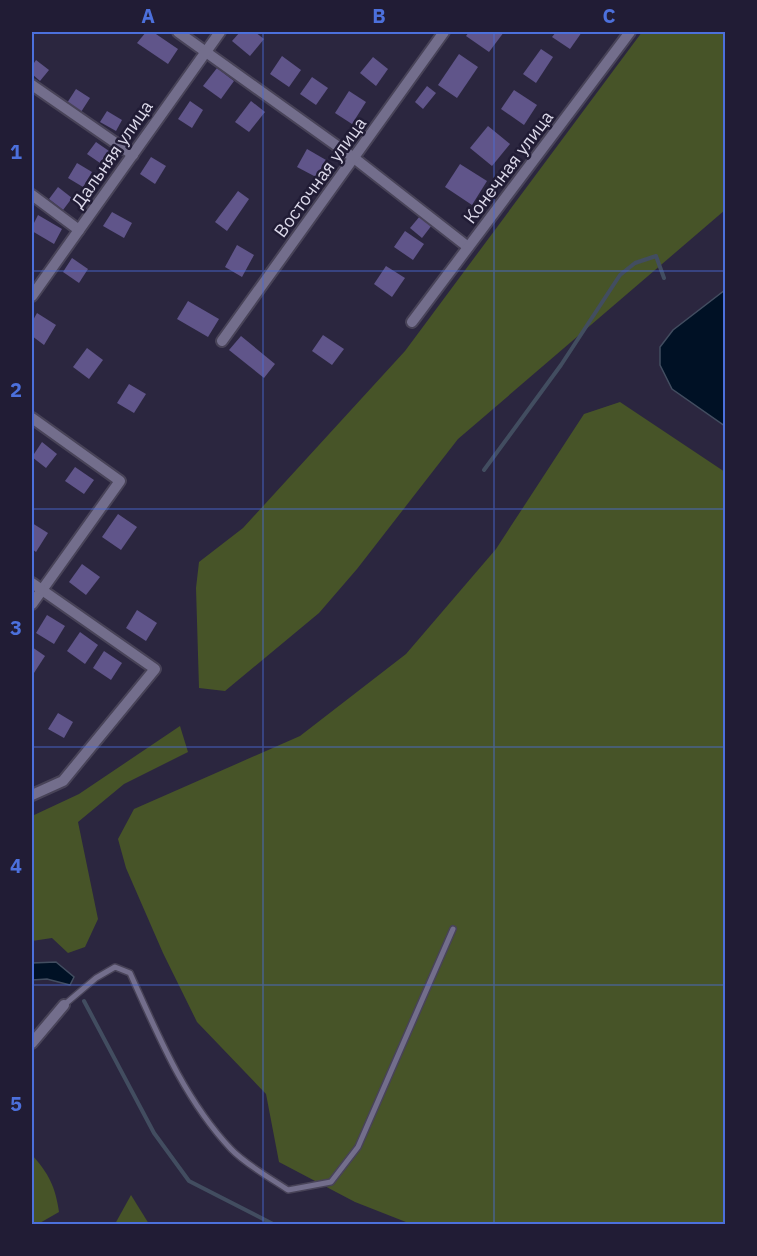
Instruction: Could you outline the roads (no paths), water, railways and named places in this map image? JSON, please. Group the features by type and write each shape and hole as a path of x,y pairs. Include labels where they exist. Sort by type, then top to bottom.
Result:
{"street":[{"path":"178,32 354,158 468,247"},
{"name":"Дальняя улица","path":"32,296 220,32"},
{"name":"Восточная улица","path":"222,341 444,32"},
{"name":"Конечная улица","path":"412,322 630,32"},
{"path":"32,85 133,154"},
{"path":"32,195 79,230"},
{"path":"32,418 120,481 32,604"},
{"path":"32,583 154,669 63,781 32,795"},
{"path":"32,1043 64,1005"}],"lane":[{"path":"64,1005 96,978 115,967 130,973 168,1056 192,1100 232,1151 288,1190 331,1182 358,1148 453,929"}],"water":[{"path":"725,290 725,426 672,389 660,365 660,347 673,330"},
{"path":"56,962 74,977 70,985 47,979 32,980 32,963"}],"waterway":[{"path":"484,470 561,365 620,275 635,263 656,256 664,278"},
{"path":"84,1001 154,1133 189,1181 273,1224"}]}
